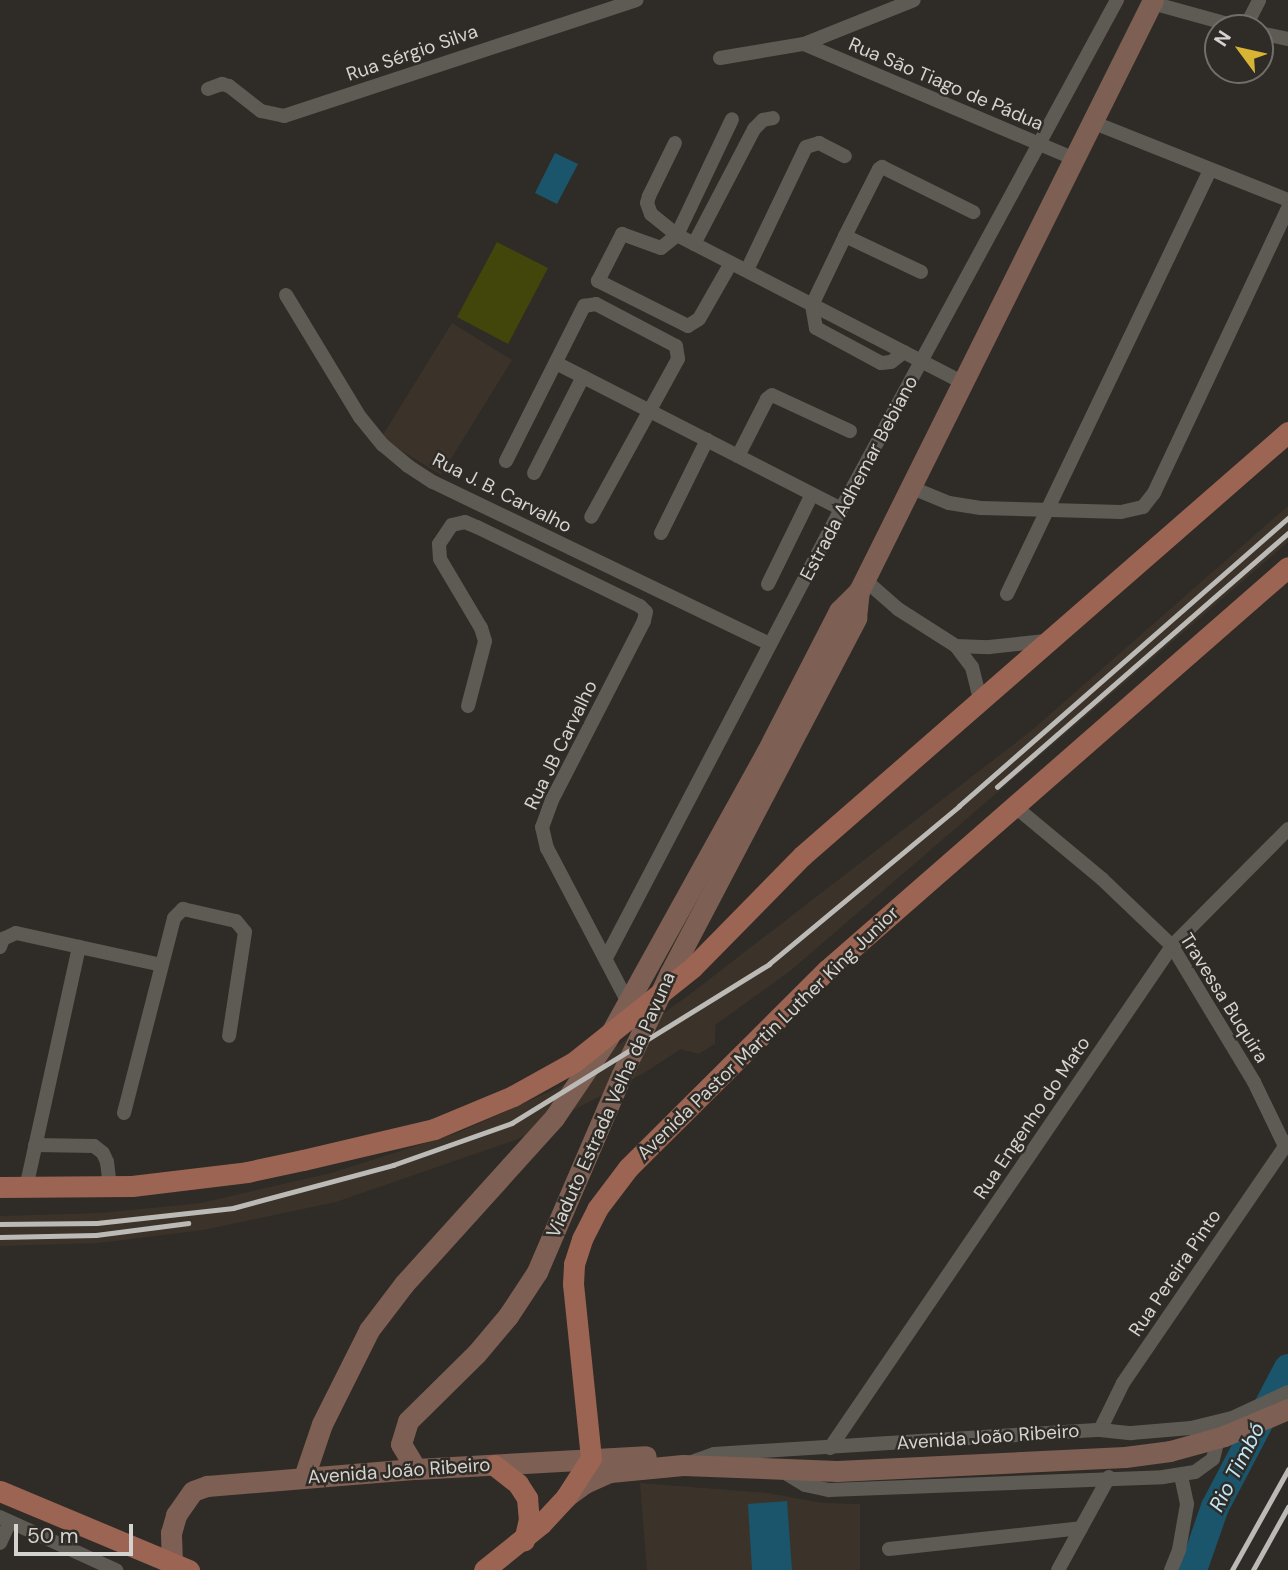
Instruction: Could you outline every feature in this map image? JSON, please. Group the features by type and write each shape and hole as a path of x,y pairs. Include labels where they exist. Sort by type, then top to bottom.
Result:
{"main road":[{"path":"862,585 1152,1"},
{"path":"0,1188 110,1186 247,1172 434,1129 513,1096 574,1062 635,1016 693,967 802,856 1046,640 1288,432"},
{"name":"Avenida Pastor Martin Luther King Junior","path":"591,1458 573,1284 582,1239 597,1209 628,1168 827,970 1288,567"},
{"name":"Viaduto Estrada Velha da Pavuna","path":"416,1469 401,1444 408,1421 476,1354 508,1316 537,1272 617,1086 670,973 856,618 862,585"},
{"name":"Viaduto Estrada Velha da Pavuna","path":"304,1477 322,1424 369,1330 404,1284 554,1118 608,1038 766,753 839,611 862,585"},
{"name":"Avenida João Ribeiro","path":"566,1497 585,1483 610,1472 683,1465 782,1471 837,1471 1125,1457 1170,1451 1224,1436 1288,1409"},
{"name":"Avenida João Ribeiro","path":"181,1566 171,1533 176,1515 193,1491 207,1486 640,1454 683,1465"},
{"path":"484,1570 524,1540 566,1497 591,1458"},
{"path":"494,1465 518,1484 527,1498 529,1519 524,1540"},
{"path":"0,1490 181,1566"}],"street":[{"name":"Rua Sérgio Silva","path":"208,89 222,84 229,86 261,111 284,116 636,0"},
{"path":"719,58 804,44 914,0"},
{"name":"Estrada Adhemar Bebiano","path":"606,958 841,509 1117,0"},
{"path":"1152,1 1204,16"},
{"name":"Rua São Tiago de Pádua","path":"804,44 1073,158"},
{"path":"695,244 754,129 763,120 773,118"},
{"path":"731,263 699,319 688,326 676,323 598,281 622,234 661,248 677,235 732,119"},
{"path":"1092,122 1288,200"},
{"path":"675,143 647,203 651,214 677,235 962,382"},
{"path":"747,270 806,147 819,144 845,156"},
{"path":"904,352 891,362 881,363 821,333 814,323 812,305 845,236 879,169 883,167 973,212"},
{"path":"1007,594 1210,170"},
{"path":"910,487 957,505 1137,511 1149,502 1288,208"},
{"path":"845,236 921,272"},
{"name":"Rua J. B. Carvalho","path":"286,295 360,417 383,445 408,466 433,482 770,644"},
{"path":"506,461 582,310 588,304 596,304 678,350 678,359 591,517"},
{"path":"556,363 841,509"},
{"path":"534,473 583,377"},
{"path":"738,456 766,399 772,395 850,431"},
{"path":"661,533 707,440"},
{"path":"768,584 812,494"},
{"name":"Rua JB Carvalho","path":"468,706 485,641 481,628 440,559 439,544 452,525 465,522 640,606 646,612 644,621 552,800 542,827 547,848 635,1016"},
{"path":"862,585 956,646 972,667 980,699"},
{"path":"956,646 989,647 1046,640"},
{"name":"Travessa Buquira","path":"1013,805 1102,879 1172,946 1254,1082 1286,1144"},
{"name":"Rua Engenho do Mato","path":"830,1448 1172,946 1288,830"},
{"path":"124,1113 174,918 183,909 242,924 247,940 229,1036"},
{"path":"0,947 3,939 16,933 161,965"},
{"path":"26,1188 79,947"},
{"name":"Rua Pereira Pinto","path":"1100,1430 1123,1383 1286,1144"},
{"path":"35,1145 94,1146 103,1153 107,1162 110,1186"},
{"name":"Avenida João Ribeiro","path":"683,1465 714,1454 1100,1430 1131,1433 1210,1425 1288,1392"},
{"path":"782,1471 804,1485 829,1490 1181,1475 1195,1472 1213,1459 1217,1443 1210,1425"},
{"path":"1171,1570 1179,1550 1186,1504 1181,1475"},
{"path":"1058,1570 1110,1477"},
{"path":"0,1543 5,1519 116,1570"},
{"path":"888,1549 1082,1528"}],"shaded area":[{"path":"452,323 512,360 441,475 381,438"},
{"path":"1288,506 1288,542 790,971 715,1025 715,1044 698,1054 681,1049 644,1073 518,1139 336,1202 203,1230 99,1243 0,1246 0,1216 102,1213 201,1203 331,1173 460,1132 558,1088 689,995 1031,731"},
{"path":"640,1483 768,1493 822,1503 860,1504 860,1570 647,1570"}],"green space":[{"path":"497,242 548,268 508,344 457,317"}],"water":[{"path":"555,153 578,164 557,204 535,193"},
{"path":"787,1501 792,1570 752,1570 748,1504"}],"waterway":[{"name":"Rio Timbó","path":"1193,1570 1215,1507 1288,1368"}],"railway":[{"path":"0,1224 97,1223 233,1208 393,1165 512,1123 769,964 959,806 1288,518"},
{"path":"997,787 1288,533"},
{"path":"0,1237 96,1235 188,1223"},
{"path":"1232,1570 1288,1470"},
{"path":"1253,1570 1288,1507"}]}
